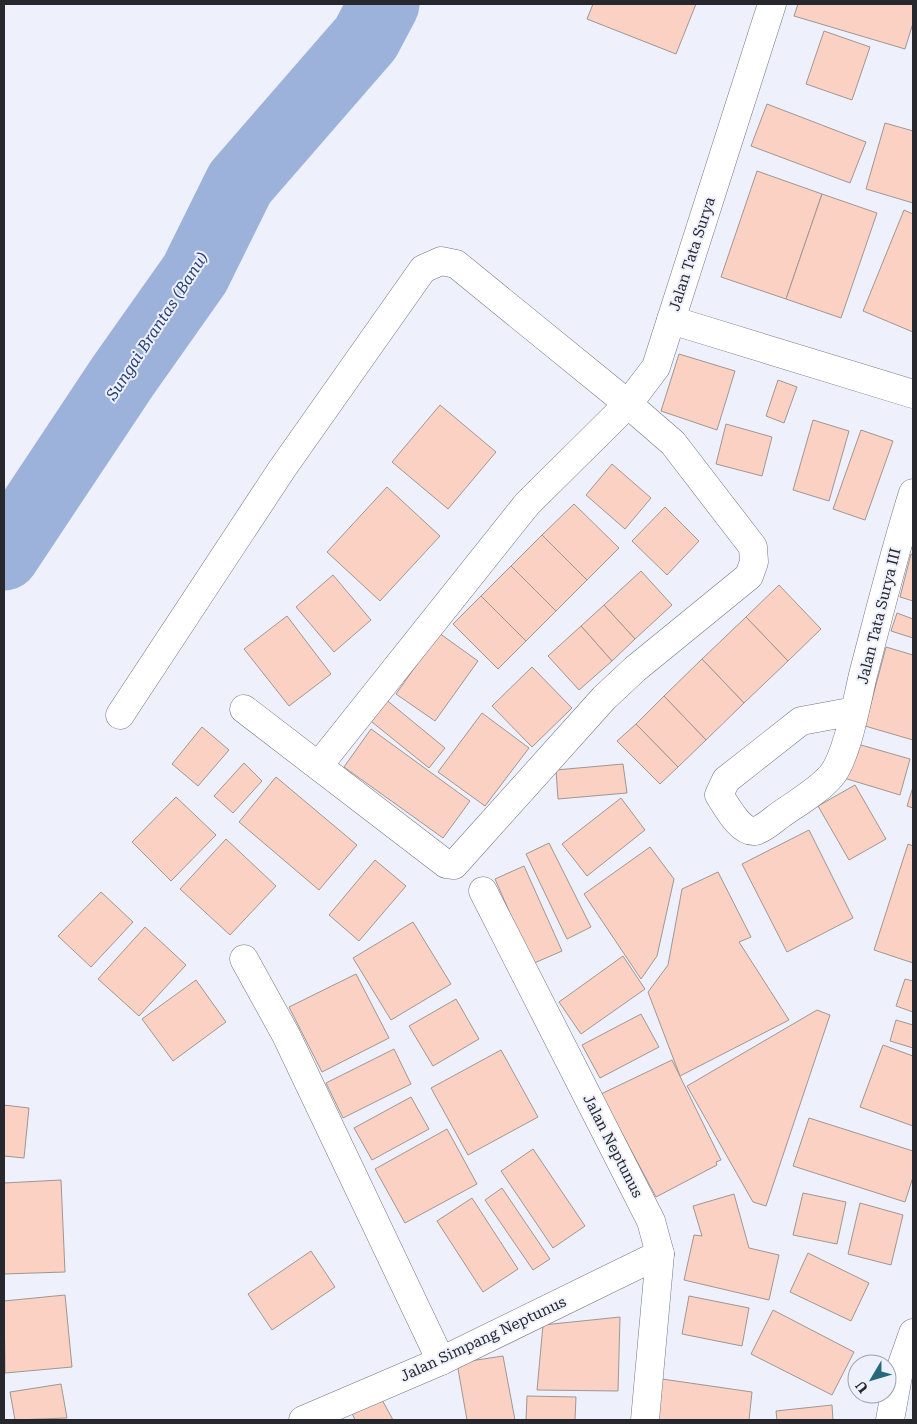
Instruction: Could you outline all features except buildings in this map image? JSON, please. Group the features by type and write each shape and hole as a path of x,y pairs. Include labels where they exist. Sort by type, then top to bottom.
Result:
{"street":[{"name":"Jalan Tata Surya","path":"772,4 671,320 913,394"},
{"path":"120,715 282,469 423,270 441,261 456,264 673,443 753,547 754,562 749,576 635,669 604,698 454,865 446,864 244,709"},
{"path":"319,765 527,504 628,404 656,367 671,320"},
{"name":"Jalan Tata Surya III","path":"854,711 802,721 726,780 719,795 746,830 754,831 763,827 810,794 832,775 841,757 854,711 894,556 913,493"},
{"name":"Jalan Neptunus","path":"483,891 651,1221 660,1254 645,1420"},
{"path":"244,959 286,1035 441,1361"},
{"name":"Jalan Simpang Neptunus","path":"303,1420 441,1361 660,1254"},
{"path":"890,1420 898,1376 913,1333"}],"waterway":[{"name":"Sungai Brantas (Banu)","path":"4,555 123,376 195,274 240,183 366,38 384,4"}]}
